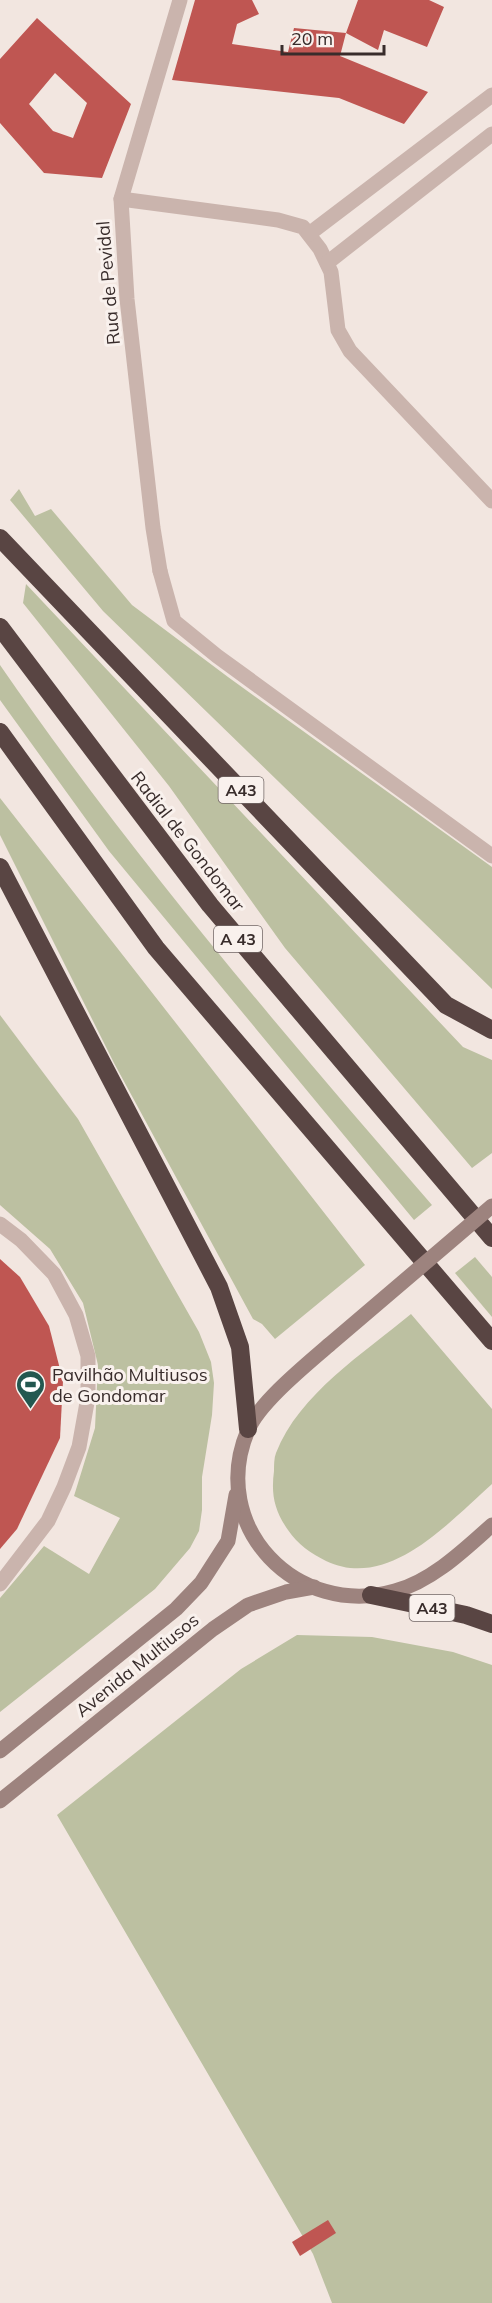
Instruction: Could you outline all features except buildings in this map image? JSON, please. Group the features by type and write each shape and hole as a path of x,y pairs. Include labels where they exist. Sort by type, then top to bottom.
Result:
{"highway":[{"name":"A43","path":"0,538 446,1005 492,1030"},
{"name":"Radial de Gondomar","path":"0,627 210,905 492,1238"},
{"path":"0,732 156,948 492,1341"},
{"path":"0,867 219,1287 240,1347 248,1429"},
{"name":"A43","path":"371,1595 466,1615 492,1624"}],"main road":[{"path":"248,1429 261,1410 303,1368 492,1206"},
{"name":"Avenida Multiusos","path":"0,1751 176,1609 201,1583 228,1541 237,1492 238,1468 248,1429"},
{"path":"237,1492 248,1529 260,1548 276,1564 294,1577 314,1587 349,1596 393,1592 412,1586 463,1550 492,1525"},
{"name":"Avenida Multiusos","path":"0,1801 213,1629 248,1605 286,1592 314,1587"}],"street":[{"name":"Rua de Pevidal","path":"180,0 121,199 128,310 153,528 160,571 174,621 217,656 492,856"},
{"path":"309,234 492,95"},
{"path":"327,263 492,134"},
{"path":"121,199 278,220 303,227 320,249 331,272 338,330 350,351 492,501"},
{"path":"0,1224 21,1240 54,1274 76,1315 88,1356 88,1397 79,1447 48,1521 0,1584"}],"green space":[{"path":"19,489 35,516 51,509 132,605 492,867 492,989 103,611 10,500"},
{"path":"26,584 463,1047 492,1060 492,1153 472,1168 285,948 169,786 23,603"},
{"path":"0,665 102,805 208,941 432,1205 414,1220 109,851 0,700"},
{"path":"0,798 365,1265 275,1339 262,1324 253,1319 114,1063 0,835"},
{"path":"0,1015 78,1119 199,1332 211,1362 214,1383 212,1415 202,1477 202,1510 199,1531 190,1548 155,1589 0,1712 0,1598 44,1546 89,1574 120,1518 74,1496 95,1428 98,1365 83,1303 50,1249 0,1205"},
{"path":"475,1257 492,1277 492,1317 455,1273"},
{"path":"411,1314 492,1409 492,1484 437,1533 416,1548 395,1560 372,1567 349,1568 315,1555 300,1544 288,1530 279,1516 273,1495 275,1455 286,1432 316,1393"},
{"path":"297,1635 372,1637 453,1652 492,1665 492,2303 332,2303 313,2254 57,1815 241,1669"}],"place":[{"name":"Pavilhão Multiusos de Gondomar","path":"31,1410"}]}
